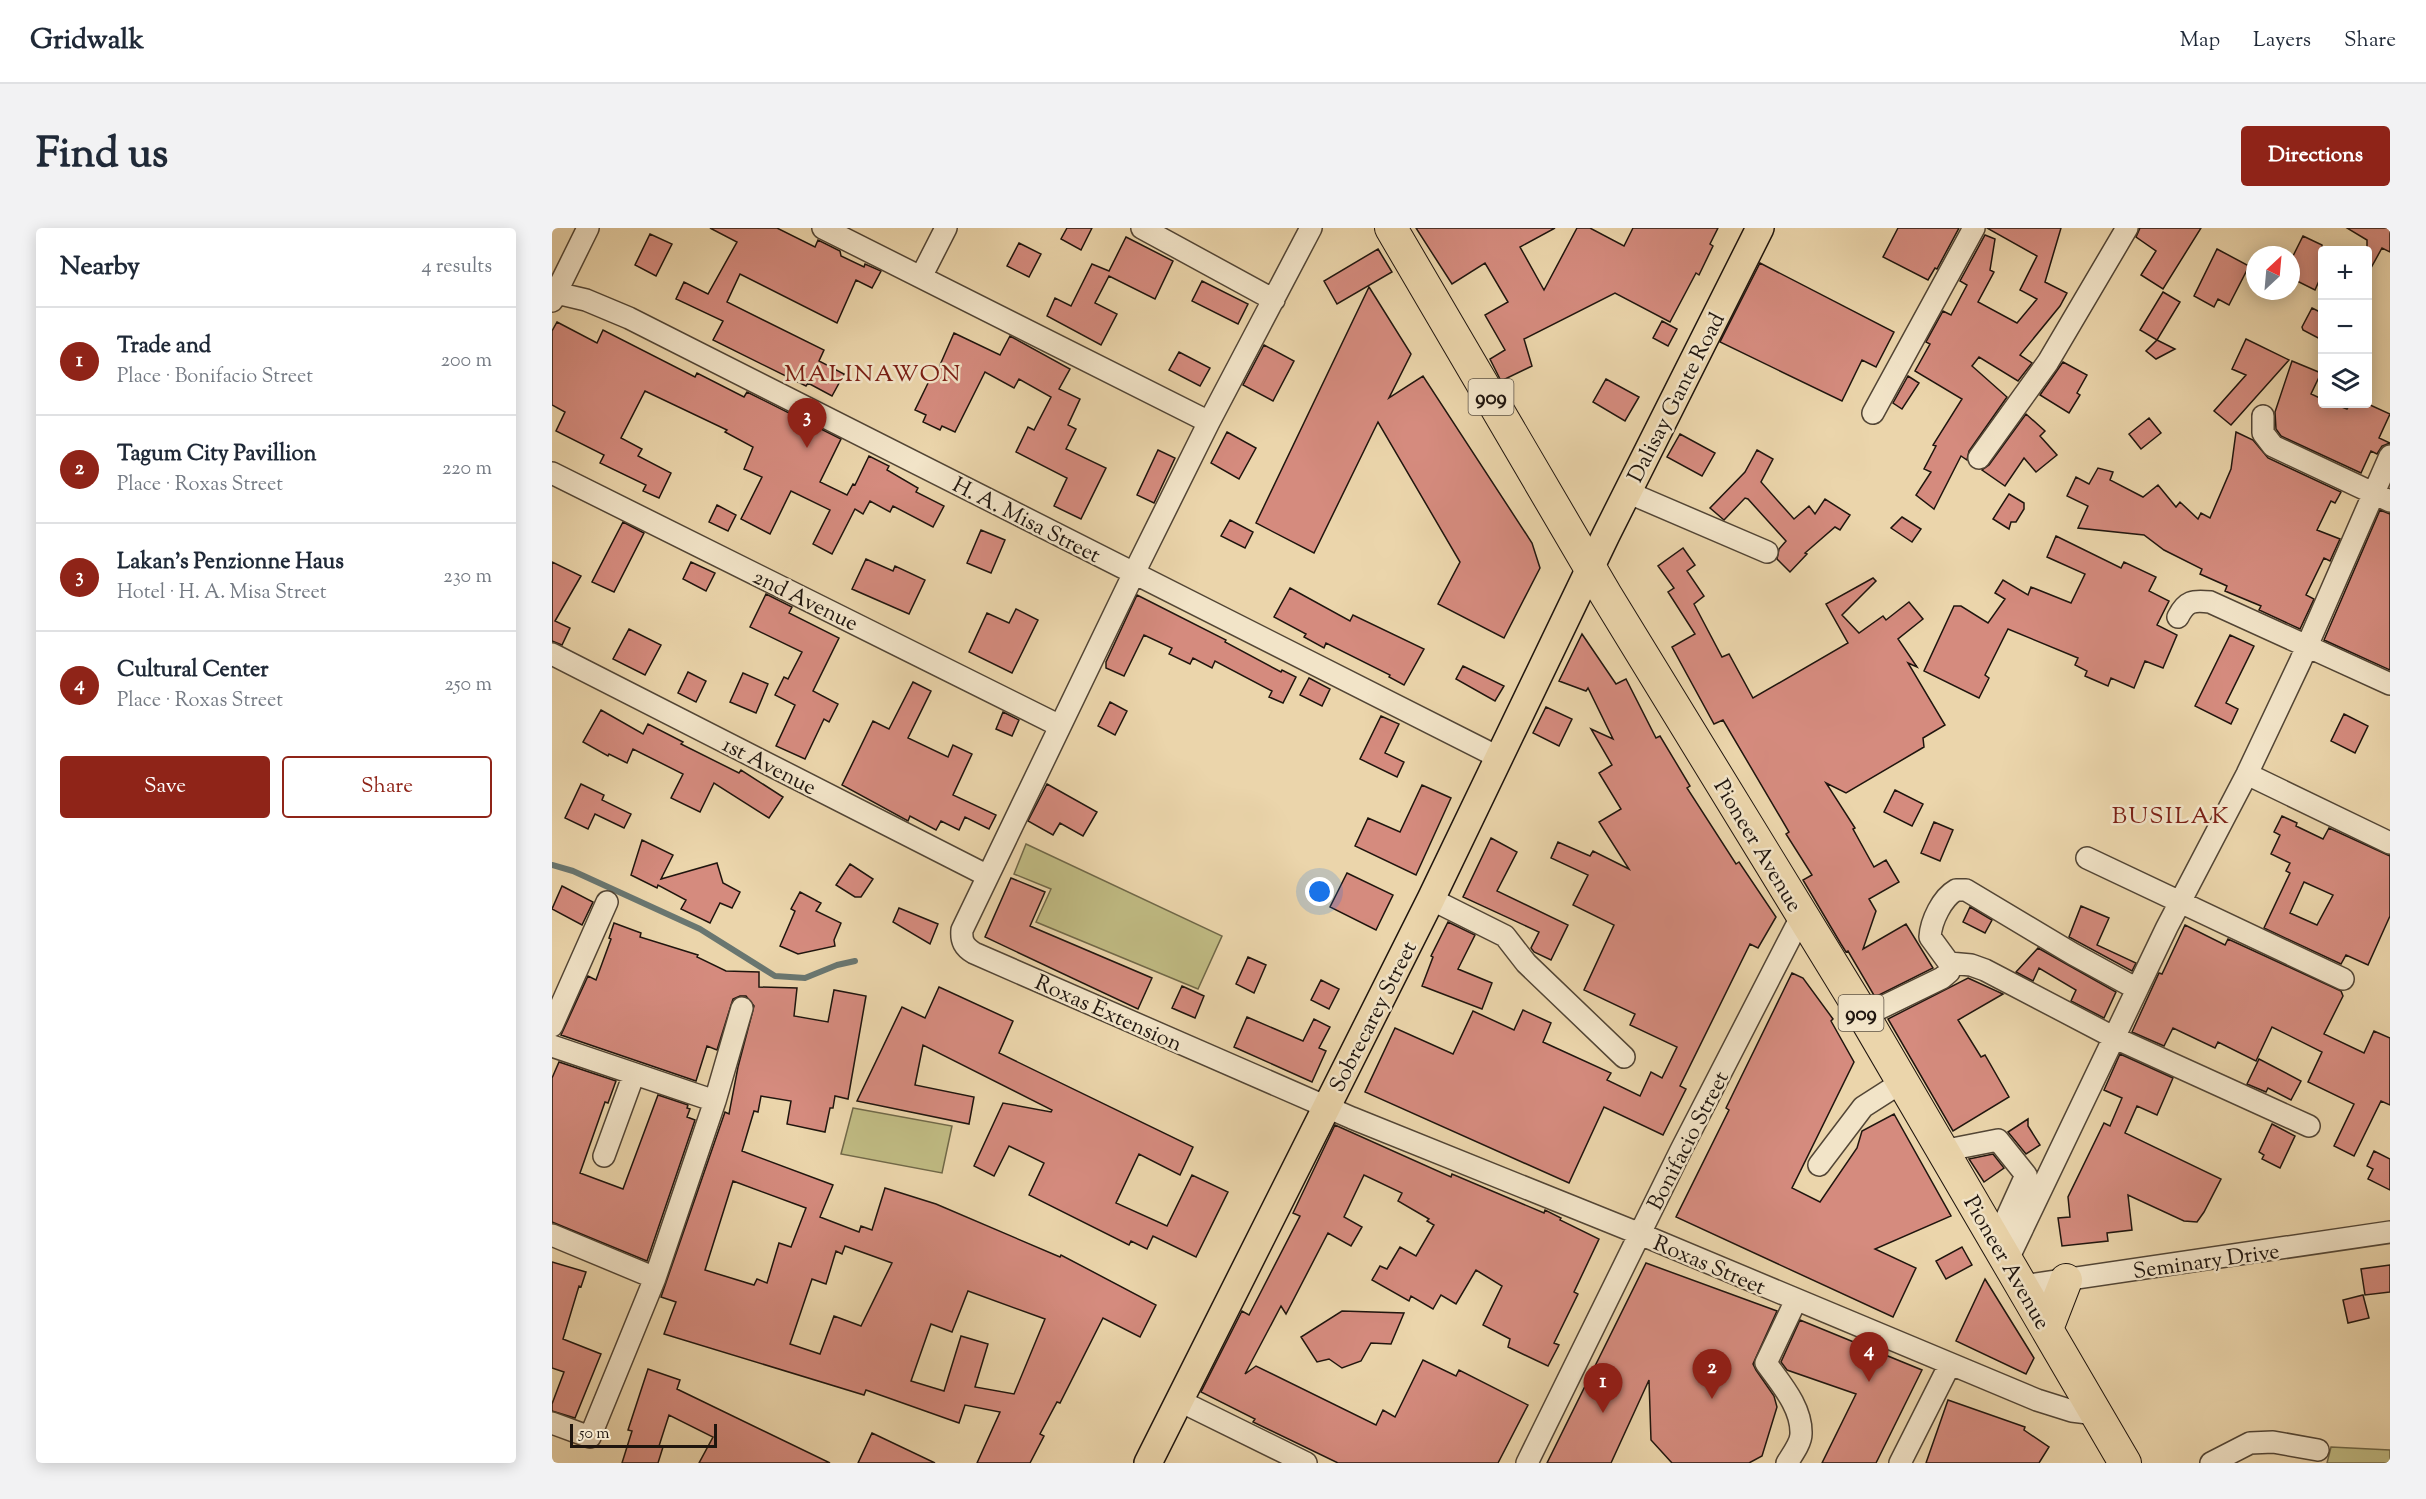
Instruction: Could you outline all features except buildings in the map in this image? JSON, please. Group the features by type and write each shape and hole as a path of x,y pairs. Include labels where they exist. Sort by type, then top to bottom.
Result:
{"highway":[{"name":"Pioneer Avenue","path":"1391,228 1591,566 1864,1016 2125,1463"},
{"path":"2047,1329 2066,1280"}],"main road":[{"name":"Dalisay Gante Road","path":"1591,566 1760,228"},
{"name":"Sobrecarey Street","path":"1148,1463 1431,899 1591,566"}],"street":[{"path":"553,295 588,228"},
{"path":"823,228 1209,422"},
{"path":"921,276 946,228"},
{"path":"1142,228 1274,300"},
{"name":"Roxas Extension","path":"1311,228 1209,422 1134,573 962,930 961,939 968,950 1326,1105"},
{"path":"1873,413 1974,228"},
{"path":"1979,458 2048,362 2127,228"},
{"name":"H. A. Misa Street","path":"553,295 586,300 629,318 1498,756"},
{"path":"2263,416 2263,433 2273,446 2381,497"},
{"path":"2008,1263 2035,1179 2113,1037 2179,902 2247,774 2381,497 2390,456"},
{"name":"2nd Avenue","path":"552,472 1060,726"},
{"path":"1627,492 1767,552"},
{"path":"2178,617 2184,606 2190,602 2210,602 2390,684"},
{"name":"1st Avenue","path":"552,654 988,876"},
{"path":"2247,774 2390,843"},
{"path":"2087,858 2343,979"},
{"path":"1864,1016 1942,978 1950,970 1949,963 1930,937 1930,929 1950,894 1956,890 1966,890 2073,954 2137,988"},
{"path":"1431,899 1505,936 1526,963 1624,1057"},
{"path":"552,1026 607,902"},
{"name":"Bonifacio Street","path":"1527,1463 1691,1129 1802,915"},
{"path":"1949,963 1971,965 1985,970 2113,1037 2309,1126"},
{"path":"552,1423 590,1437 655,1278 715,1101 742,1008"},
{"path":"552,1046 715,1101"},
{"path":"604,1156 634,1074"},
{"path":"1819,1165 1863,1107 1902,1082"},
{"name":"Roxas Street","path":"1326,1105 1352,1118 1640,1234 1950,1365 2047,1403 2072,1411 2096,1414"},
{"path":"1942,1150 1998,1140 2035,1179"},
{"name":"Seminary Drive","path":"2008,1263 2066,1280 2390,1232"},
{"path":"552,1235 655,1278"},
{"path":"1787,1463 1802,1435 1799,1419 1794,1405 1766,1363 1796,1300"},
{"path":"1900,1463 1950,1365"},
{"path":"1178,1400 1306,1463"},
{"path":"2211,1463 2250,1443 2273,1442 2318,1450"}],"shaded area":[{"path":"1026,844 1222,936 1198,989 1036,922 1051,889 1014,874"},
{"path":"853,1108 952,1126 942,1173 841,1154"},
{"path":"2331,1447 2390,1450 2390,1463 2327,1463"}],"waterway":[{"path":"552,865 573,871 700,929 775,976 805,978 837,965 855,961"}],"place":[{"name":"Lakan's Penzionne Haus","path":"807,448"},
{"name":"Cultural Center","path":"1869,1382"},
{"name":"Tagum City Pavillion","path":"1712,1399"},
{"name":"Trade and","path":"1603,1413"}],"district":[{"name":"MALINAWON","path":"873,373"},
{"name":"BUSILAK","path":"2171,815"}]}
